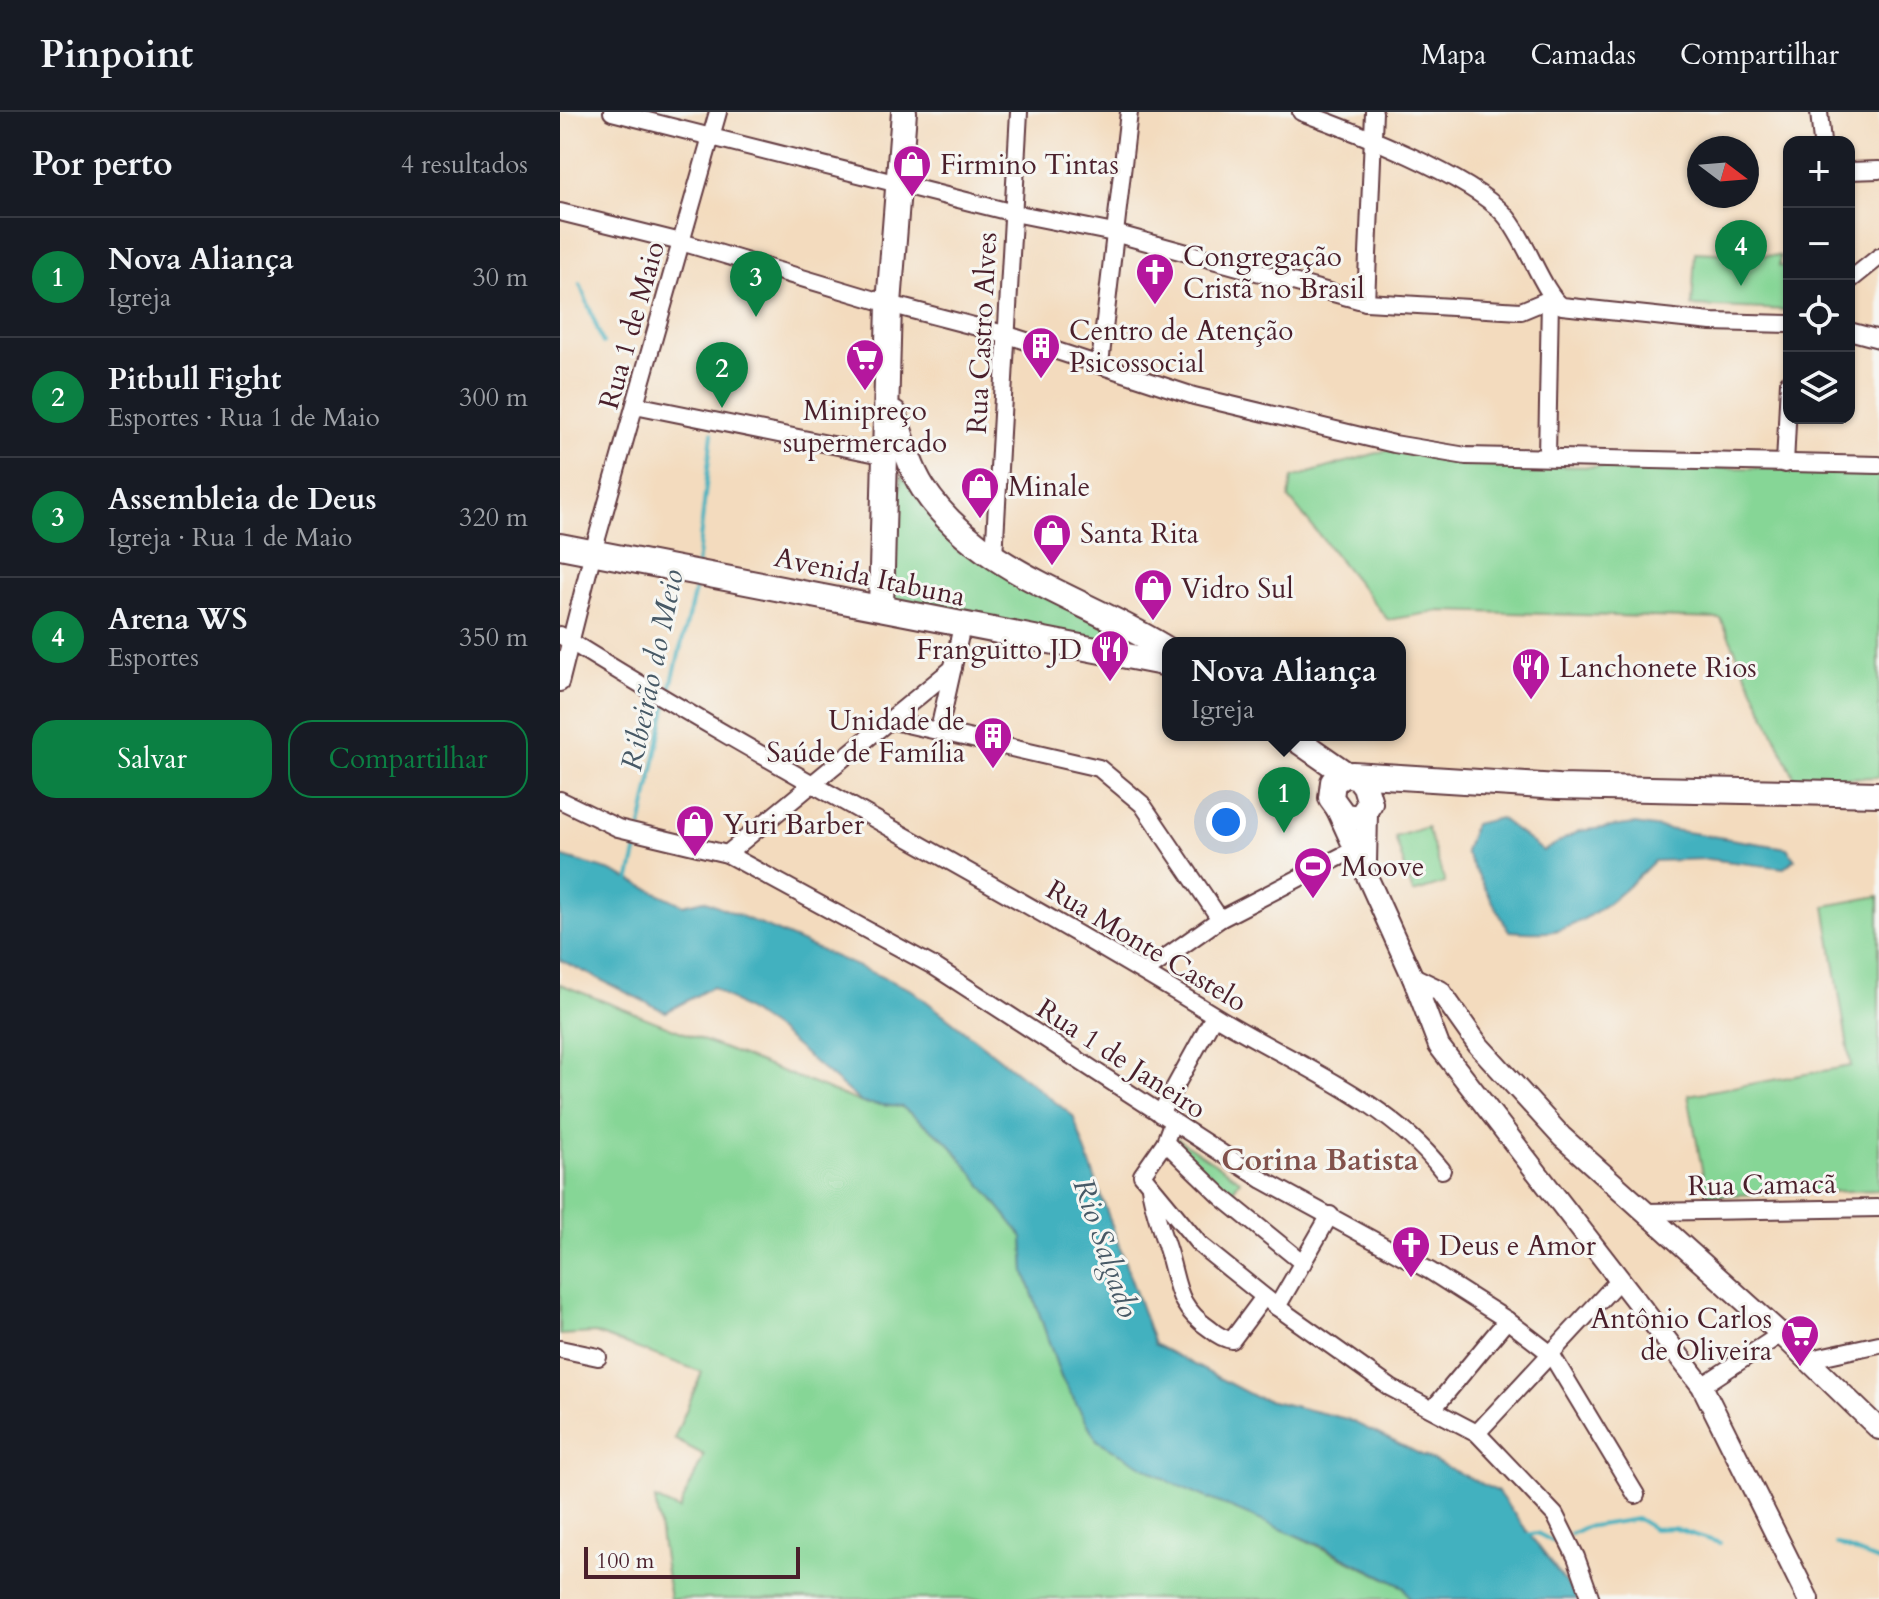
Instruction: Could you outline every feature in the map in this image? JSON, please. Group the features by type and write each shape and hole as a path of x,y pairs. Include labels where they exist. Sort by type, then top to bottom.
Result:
{"main road":[{"path":"881,607 889,399 889,304 904,112"},
{"path":"889,399 922,486 955,526 994,557 1162,647"},
{"name":"Avenida Itabuna","path":"560,546 1162,663"},
{"path":"1293,741 1334,804 1355,819 1419,780"},
{"path":"1298,741 1365,786 1368,809"},
{"path":"1334,804 1333,782 1349,774 1419,780 1879,794"}],"street":[{"path":"612,112 1014,213 1114,233 1366,302 1521,311 1550,299"},
{"name":"Rua 1 de Maio","path":"560,683 565,638 593,552 718,112"},
{"name":"Rua Castro Alves","path":"994,557 1019,112"},
{"path":"1100,364 1129,112"},
{"path":"1301,112 1371,139 1485,196 1523,239 1550,299 1547,456"},
{"path":"1366,302 1374,112"},
{"path":"1819,112 1821,136"},
{"path":"1855,171 1879,170"},
{"path":"560,212 681,242 889,304 1008,335 1194,396 1394,444 1466,456 1879,465"},
{"path":"1850,280 1879,257"},
{"path":"1550,299 1562,306 1711,322 1783,324"},
{"path":"1855,333 1879,339"},
{"path":"635,405 887,456"},
{"path":"1785,464 1787,424"},
{"path":"939,730 962,626"},
{"name":"Rua Monte Castelo","path":"565,638 810,783 1146,971 1214,1016 1387,1117 1416,1139 1442,1170"},
{"path":"727,854 953,668"},
{"path":"889,720 1099,768 1142,804 1220,919"},
{"name":"Rua 1 de Janeiro","path":"560,800 599,821 650,837 727,854 935,967 1263,1180 1430,1271 1507,1320 1551,1354"},
{"path":"1334,804 1360,846 1366,872 1439,1046 1702,1386 1808,1599"},
{"path":"1360,846 1368,809"},
{"path":"1146,971 1220,919 1360,846"},
{"path":"1413,978 1440,991 1479,1046 1562,1137 1781,1334 1879,1429"},
{"path":"1214,1016 1166,1118 1165,1142 1142,1173 1149,1185 1200,1245 1270,1302 1361,1369 1477,1433 1540,1496 1568,1538 1591,1599"},
{"path":"1165,1142 1223,1198 1303,1263"},
{"path":"1149,1185 1155,1219 1166,1245 1181,1300 1201,1323 1223,1339 1232,1340 1270,1302 1303,1263 1330,1215"},
{"name":"Rua Camacã","path":"1646,1212 1879,1208"},
{"path":"1477,1433 1620,1279"},
{"path":"1433,1409 1507,1320"},
{"path":"1702,1386 1781,1334"},
{"path":"1806,1360 1879,1344"},
{"path":"560,1349 598,1357"},
{"path":"1551,1354 1636,1495"}],"green space":[{"path":"1695,252 1780,256 1779,266 1783,266 1783,310 1692,306"},
{"path":"1387,450 1499,466 1879,469 1879,777 1795,779 1721,619 1440,611 1388,620 1289,498 1292,478"},
{"path":"901,475 955,548 1162,654 987,622 893,598"},
{"path":"1427,827 1445,883 1413,893 1395,837"},
{"path":"1879,896 1879,1190 1707,1196 1688,1095 1851,1066 1825,906"},
{"path":"560,984 862,1103 902,1107 948,1142 1023,1237 1025,1272 1061,1377 1097,1440 1404,1587 1410,1599 670,1599 655,1499 679,1510 704,1455 674,1439 702,1372 595,1333 560,1335"},
{"path":"1172,1135 1240,1180 1229,1196 1168,1143"}],"water":[{"path":"1500,818 1543,851 1579,831 1635,824 1787,848 1795,859 1784,868 1707,859 1654,861 1619,894 1576,923 1547,932 1509,931 1465,852 1474,824"},
{"name":"Rio Salgado","path":"560,856 611,871 683,905 704,900 912,990 1073,1116 1154,1344 1255,1397 1347,1419 1497,1491 1578,1599 1410,1599 1404,1587 1326,1548 1172,1483 1097,1440 1061,1377 1025,1272 1023,1237 948,1142 902,1107 862,1103 779,1032 712,987 666,1012 560,960"}],"waterway":[{"name":"Ribeirão do Meio","path":"580,284 603,343"},
{"name":"Ribeirão do Meio","path":"697,566 712,433"},
{"name":"Ribeirão do Meio","path":"669,694 697,582"},
{"name":"Ribeirão do Meio","path":"641,827 667,703"},
{"name":"Ribeirão do Meio","path":"629,882 640,836"},
{"path":"1571,1534 1585,1527 1638,1519 1654,1529 1673,1528 1720,1543"},
{"path":"1526,1535 1537,1533 1552,1541 1562,1537"},
{"path":"1836,1544 1879,1561"}],"place":[{"name":"Firmino Tintas","path":"912,198"},
{"name":"Arena WS","path":"1741,286"},
{"name":"Congregação Cristã no Brasil","path":"1155,306"},
{"name":"Assembleia de Deus","path":"756,317"},
{"name":"Centro de Atenção Psicossocial","path":"1041,380"},
{"name":"Minipreço supermercado","path":"865,392"},
{"name":"Pitbull Fight","path":"722,408"},
{"name":"Minale","path":"980,520"},
{"name":"Santa Rita","path":"1052,567"},
{"name":"Vidro Sul","path":"1153,622"},
{"name":"Franguitto JD","path":"1110,683"},
{"name":"Lanchonete Rios","path":"1531,701"},
{"name":"Unidade de Saúde de Família","path":"993,770"},
{"name":"Nova Aliança","path":"1284,833"},
{"name":"Yuri Barber","path":"695,858"},
{"name":"Moove","path":"1313,900"},
{"name":"Deus e Amor","path":"1411,1279"},
{"name":"Antônio Carlos de Oliveira","path":"1800,1368"}],"district":[{"name":"Corina Batista","path":"1320,1160"}]}
